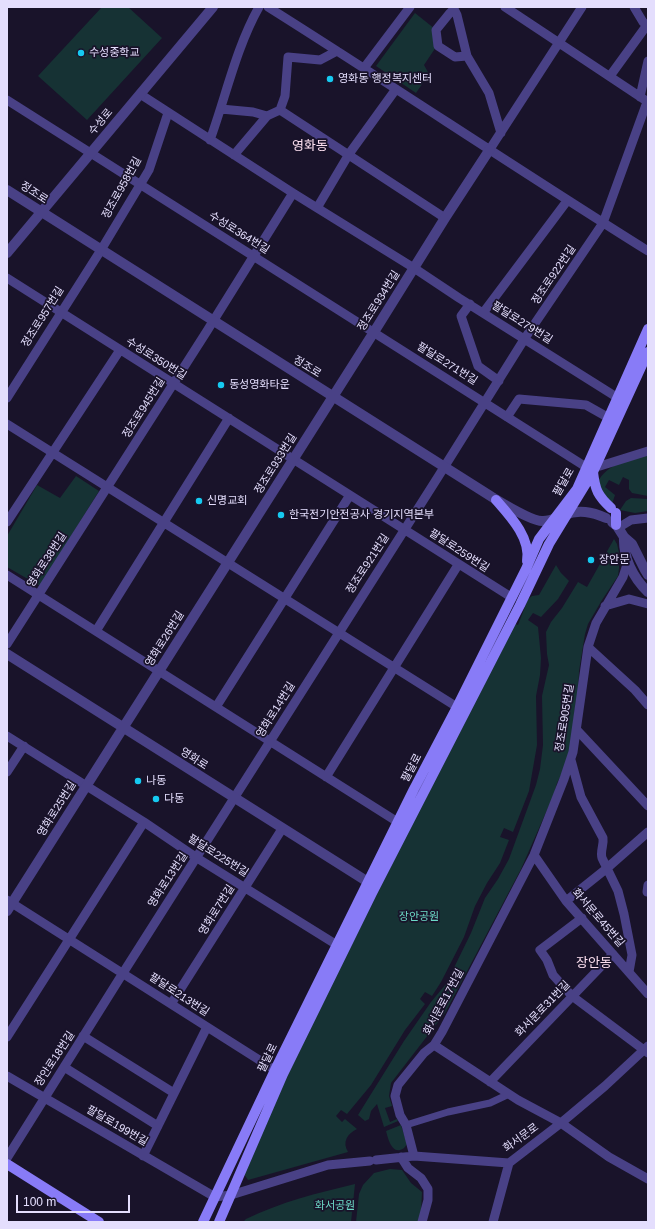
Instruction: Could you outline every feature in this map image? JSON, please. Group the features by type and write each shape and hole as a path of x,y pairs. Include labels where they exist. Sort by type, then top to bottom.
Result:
{"main road":[{"name":"팔달로","path":"205,1218 275,1070 526,569 539,539 592,468 609,418 648,329"},
{"name":"팔달로","path":"219,1222 284,1074 372,893 407,828 520,605 549,544 568,513 592,468 648,352"},
{"path":"592,468 595,488 615,522"},
{"path":"496,500 514,521 522,535 528,552 526,569"},
{"path":"7,1164 100,1222"},
{"path":"198,1222 205,1218"}],"street":[{"name":"수성로","path":"7,253 213,7"},
{"path":"210,140 241,47 259,7"},
{"path":"268,7 490,149 567,201 648,251"},
{"path":"364,68 410,7"},
{"path":"505,7 645,100"},
{"name":"정조로934번길","path":"333,397 445,218 582,7"},
{"path":"610,76 647,25 643,22 634,7"},
{"path":"467,56 455,56 438,46 436,30 454,8 467,56 489,93 501,132"},
{"path":"234,155 267,116 280,110 285,96 288,57 320,60 337,51"},
{"name":"정조로922번길","path":"444,467 525,338 604,223 645,100 648,61"},
{"path":"317,208 349,154 396,89"},
{"name":"팔달로279번길","path":"140,94 293,193 618,398"},
{"name":"수성로364번길","path":"7,100 374,332"},
{"path":"221,109 253,112 267,116"},
{"path":"280,110 445,218"},
{"name":"정조로958번길","path":"101,250 148,170 168,113"},
{"name":"정조로","path":"7,190 496,500 542,522 568,513 580,512 595,513 615,522"},
{"name":"정조로945번길","path":"107,488 293,193"},
{"path":"483,312 567,201"},
{"name":"정조로957번길","path":"7,398 101,250"},
{"name":"수성로350번길","path":"7,278 294,459"},
{"path":"470,304 461,316 478,366 499,381"},
{"name":"팔달로271번길","path":"374,332 507,417 592,468"},
{"path":"7,522 120,350"},
{"name":"정조로933번길","path":"227,564 333,397"},
{"path":"507,417 519,399 586,404 609,418"},
{"path":"96,630 229,418"},
{"path":"7,424 338,634 457,707"},
{"path":"592,468 648,451"},
{"name":"팔달로259번길","path":"294,459 511,598"},
{"name":"정조로921번길","path":"338,634 444,467"},
{"name":"영화로38번길","path":"7,644 107,488"},
{"path":"216,707 350,495"},
{"path":"615,522 648,518"},
{"path":"615,522 634,576 648,592"},
{"path":"615,522 632,544 648,575"},
{"name":"정조로905번길","path":"534,855 570,760 577,730 588,647 596,623 623,577 628,561"},
{"name":"영화로26번길","path":"124,728 159,670 227,564"},
{"path":"326,776 458,565"},
{"path":"7,575 407,828"},
{"path":"606,606 629,599 648,604"},
{"name":"영화로14번길","path":"233,798 338,634"},
{"path":"588,647 636,690 648,704"},
{"name":"영화로","path":"7,654 368,882"},
{"name":"영화로25번길","path":"9,905 124,728"},
{"path":"577,730 648,806"},
{"name":"팔달로225번길","path":"7,736 144,822 197,858 246,887 337,945"},
{"path":"7,772 24,746"},
{"path":"570,760 581,797 604,843 601,854 606,868 618,891 632,955 629,972"},
{"name":"영화로13번길","path":"122,973 197,858 233,798"},
{"path":"7,1037 144,822"},
{"name":"영화로7번길","path":"171,1004 282,829"},
{"path":"566,901 645,835 648,845"},
{"name":"화서문로45번길","path":"534,855 566,901 648,994"},
{"name":"화서문로17번길","path":"414,1156 406,1125 400,1115 396,1101 395,1096 398,1085 424,1053 434,1045 442,1032 534,855"},
{"name":"팔달로213번길","path":"9,905 69,939 275,1070"},
{"path":"582,918 540,950 547,960 553,975 572,996 647,1050"},
{"name":"화서문로31번길","path":"490,1082 613,954"},
{"name":"장안로18번길","path":"7,1158 122,973"},
{"path":"144,1156 207,1027"},
{"path":"83,1036 174,1093"},
{"path":"434,1045 509,1094 561,1123 609,1157 648,1179"},
{"name":"화서문로","path":"215,1197 231,1195 328,1165 414,1156 509,1163 561,1123 647,1050"},
{"path":"64,1067 158,1126"},
{"name":"팔달로199번길","path":"7,1076 215,1197"},
{"path":"406,1125 448,1112 490,1102 509,1094"},
{"path":"401,1157 408,1168 422,1178 428,1189 428,1200 422,1222"},
{"path":"493,1222 509,1163"}],"green space":[{"path":"102,7 128,7 162,38 87,120 38,76"},
{"path":"415,13 435,29 436,47 424,65 429,74 416,93 376,66"},
{"path":"648,453 648,496 632,493 629,489 629,480 623,477 619,485 609,480 605,487 615,495 612,504 604,498 598,482 602,476 613,466"},
{"path":"76,476 99,491 40,586 7,567 7,536 37,485 60,498"},
{"path":"631,498 648,499 648,511 635,513 620,510 626,501"},
{"path":"614,539 619,553 618,576 588,624 585,634 579,671 578,698 576,700 571,744 566,765 557,783 554,794 521,869 445,1013 391,1083 389,1096 392,1106 385,1108 390,1122 397,1119 398,1121 384,1127 377,1104 371,1111 369,1119 365,1121 358,1115 404,1041 431,1002 446,984 471,933 485,898 509,859 536,785 540,769 543,745 542,696 549,665 546,632 578,582 587,587"},
{"name":"장안공원","path":"556,565 569,581 558,599 541,617 533,613 528,620 538,627 541,658 540,675 536,696 537,745 529,791 513,832 504,828 500,837 509,840 500,863 475,906 464,937 441,982 432,996 425,992 420,999 425,1004 405,1030 371,1085 347,1114 341,1110 336,1116 342,1122 345,1119 357,1129 346,1139 345,1145 348,1152 248,1180 244,1174 286,1075 513,623 518,625 528,599 532,596 539,595"},
{"path":"401,1125 407,1144 402,1149 397,1150 390,1144 386,1131"},
{"path":"390,1169 402,1170 411,1183 422,1192 421,1212 418,1222 356,1222 359,1194 363,1185 374,1173"},
{"name":"화서공원","path":"355,1184 351,1222 243,1222 259,1213 286,1203"}],"place":[{"name":"수성중학교","path":"81,53"},
{"name":"영화동 행정복지센터","path":"330,79"},
{"name":"동성영화타운","path":"221,385"},
{"name":"신명교회","path":"199,501"},
{"name":"한국전기안전공사 경기지역본부","path":"281,515"},
{"name":"장안문","path":"591,560"},
{"name":"나동","path":"138,781"},
{"name":"다동","path":"156,799"}],"district":[{"name":"영화동","path":"310,146"},
{"name":"장안동","path":"594,963"}]}
